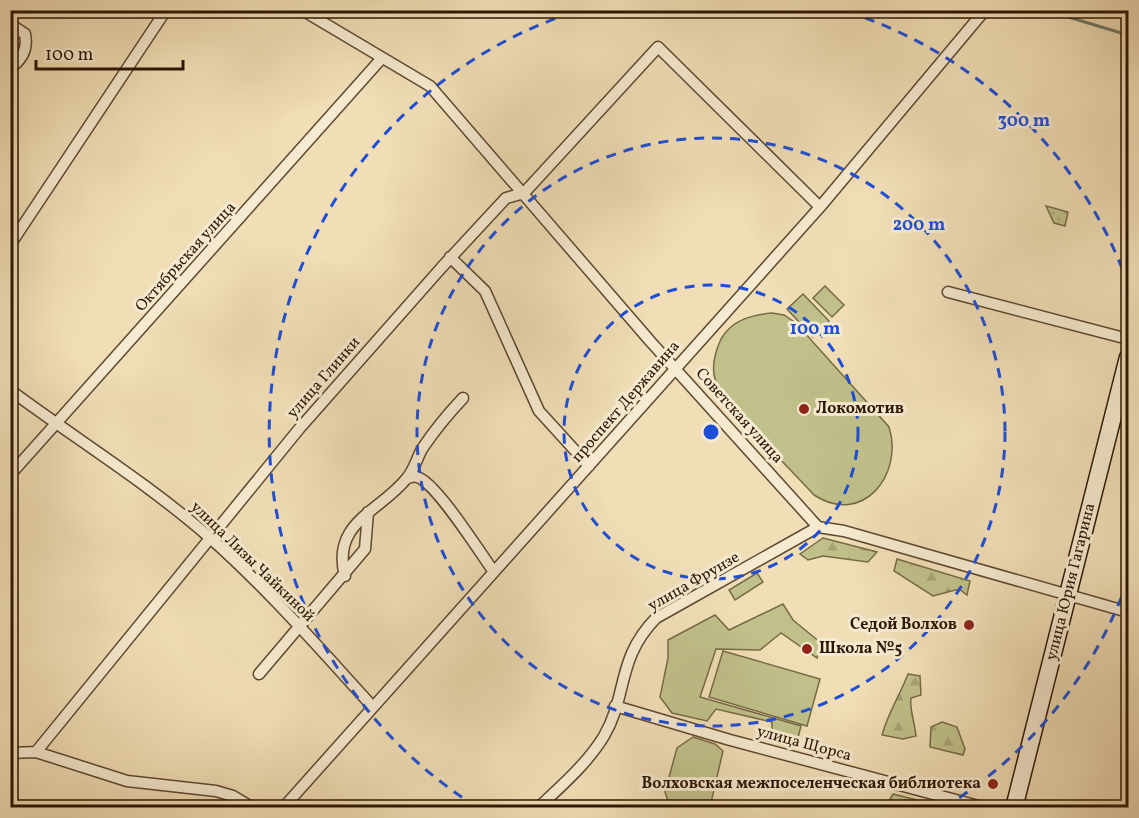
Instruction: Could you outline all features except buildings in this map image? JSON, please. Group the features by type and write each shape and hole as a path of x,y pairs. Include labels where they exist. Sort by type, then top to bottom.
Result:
{"main road":[{"name":"улица Юрия Гагарина","path":"1014,807 1128,357"}],"street":[{"path":"10,245 166,10"},
{"name":"Советская улица","path":"302,10 430,86 675,368 818,527"},
{"name":"проспект Державина","path":"284,807 820,207 985,10"},
{"path":"10,24 25,34 27,42 20,62 10,68"},
{"name":"улица Глинки","path":"36,753 209,537 299,429 450,257 506,198 524,193 658,47 820,207"},
{"name":"Октябрьская улица","path":"10,476 382,58"},
{"path":"450,257 485,291 539,411 589,466"},
{"path":"948,292 1128,339"},
{"name":"улица Лизы Чайкиной","path":"10,390 134,477 209,537 299,627 373,707"},
{"path":"345,576 341,561 343,545 349,533 368,512 408,478 421,451 446,416 463,398"},
{"path":"408,478 416,476 425,481 457,519 494,572"},
{"path":"259,674 345,576 365,549 368,512"},
{"path":"818,527 844,531 1128,612"},
{"name":"улица Фрунзе","path":"538,807 576,772 604,735 628,658 642,632 656,618 818,527"},
{"name":"улица Щорса","path":"615,705 742,743 986,807"},
{"path":"10,753 36,753 127,781 216,791 233,796 253,807"}],"green space":[{"path":"1046,206 1068,212 1065,226 1054,223"},
{"path":"825,286 844,305 832,317 813,298"},
{"path":"803,294 829,321 813,337 787,309"},
{"name":"Локомотив","path":"772,313 784,315 796,323 889,427 892,445 885,478 876,491 863,500 848,504 832,503 814,495 730,403 715,379 713,369 715,354 725,333 743,320"},
{"path":"823,538 877,552 868,562 823,556 808,560 800,554"},
{"path":"897,559 970,581 967,595 959,589 933,596 894,571"},
{"path":"757,573 763,582 735,600 729,590"},
{"path":"783,604 793,620 821,643 817,658 781,633 760,650 716,649 700,697 801,726 796,745 772,739 772,722 716,709 707,721 672,713 660,697 668,658 668,640 715,615 729,630"},
{"path":"723,651 820,679 807,726 709,697"},
{"path":"908,674 920,676 921,695 911,698 916,736 903,739 882,735 887,719"},
{"path":"942,722 957,727 965,749 963,755 930,747 931,727"},
{"path":"693,737 715,744 723,751 710,807 670,807 665,792 677,748"},
{"path":"893,794 945,807 907,807 890,799"}],"waterway":[{"path":"1045,10 1128,35"}],"place":[{"name":"Локомотив","path":"804,409"},
{"name":"Седой Волхов","path":"969,625"},
{"name":"Школа №5","path":"807,649"},
{"name":"Волховская межпоселенческая библиотека","path":"993,784"}]}
